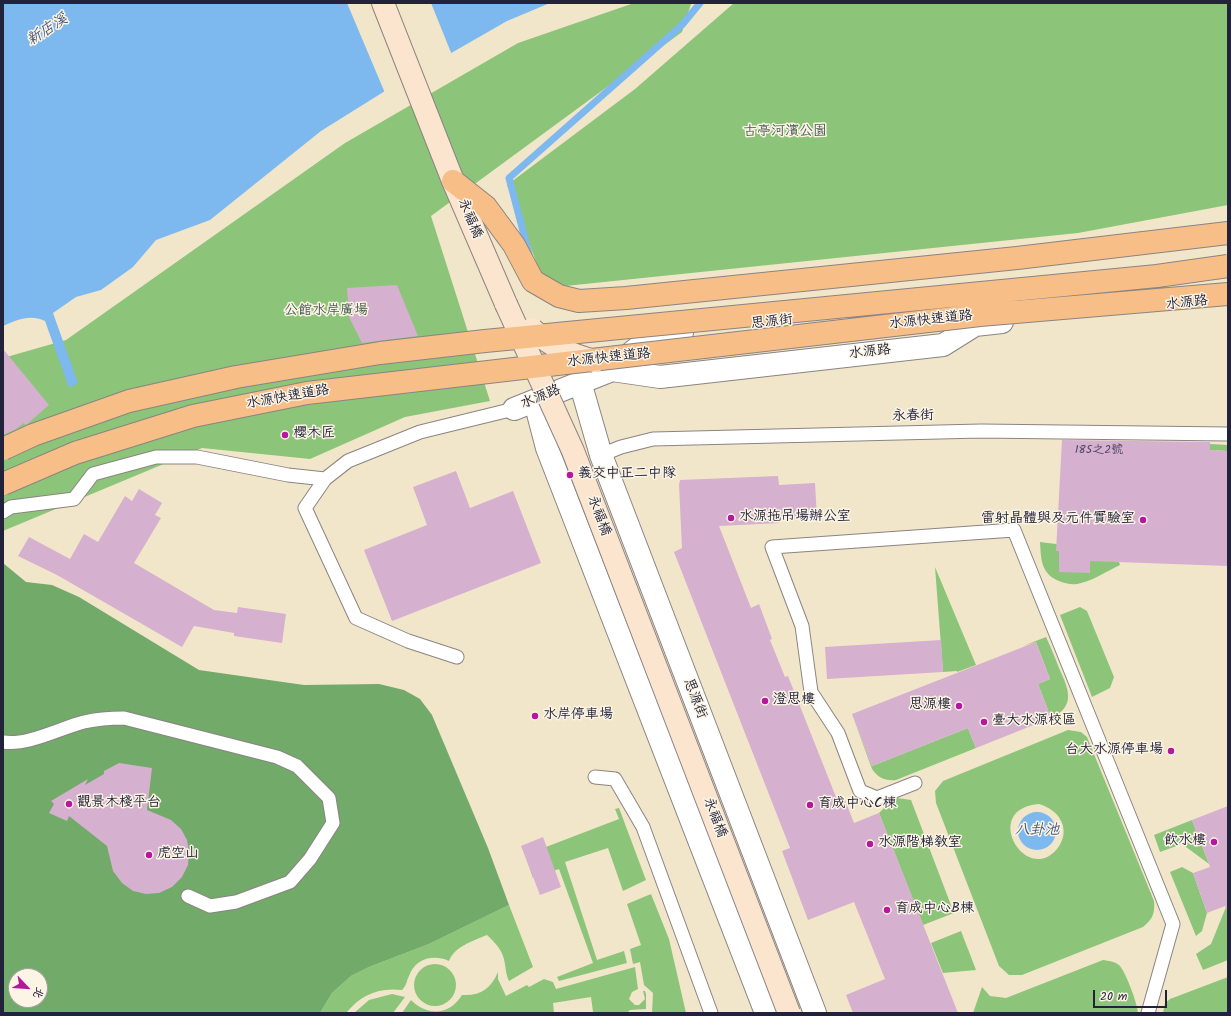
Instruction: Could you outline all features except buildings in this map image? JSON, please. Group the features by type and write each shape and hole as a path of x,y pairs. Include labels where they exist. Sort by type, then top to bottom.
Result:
{"highway":[{"path":"453,181 486,207 514,245 533,281 559,296 579,301 626,298 1017,258 1228,233"},
{"path":"3,449 33,435 129,401 236,378 380,353 501,339 1157,276 1228,266"},
{"name":"水源快速道路","path":"3,484 75,453 185,418 308,393 972,316 1228,294"}],"street":[{"name":"永福橋","path":"382,3 453,181 506,304 573,451 789,1013"},
{"name":"水源路","path":"514,409 535,402 612,370 660,377 943,345 975,325 1228,300"},
{"path":"506,304 536,334 570,354 606,363 913,331 941,321"},
{"name":"思源街","path":"612,370 652,336 911,308 941,321 975,325"},
{"name":"思源街","path":"580,382 601,455 815,1013"},
{"path":"535,402 547,448 766,1013"}],"lane":[{"path":"457,657 408,641 356,618 305,508 325,479 348,461 420,432 514,409"},
{"name":"永春街","path":"601,455 621,447 653,439 981,431 1228,434"},
{"path":"3,512 11,507 74,499 93,474 156,457 197,457 288,475 325,479"},
{"path":"915,783 877,798 860,791 838,733 811,692 802,626 772,547 1014,530 1174,924 1148,1013"},
{"path":"3,742 24,741 83,722 106,718 124,718 277,757 297,766 329,798 333,823 310,859 290,882 236,902 210,906 188,896"},
{"path":"595,777 615,779 643,827 710,1013"}],"green space":[{"name":"公館水岸廣場","path":"634,3 691,4 682,32 431,216 490,401 405,417 310,459 202,448 3,531 3,358 66,340 345,143 518,43"},
{"name":"古亭河濱公園","path":"734,3 1228,3 1228,205 1078,233 546,288 507,185 635,89"},
{"path":"1210,444 1228,445 1228,451 1210,450"},
{"path":"1040,542 1056,544 1119,562 1120,565 1082,583 1072,584 1059,581 1053,578 1045,570"},
{"path":"3,563 26,582 52,585 79,597 199,670 304,685 379,684 404,690 420,699 432,715 488,848 509,905 429,944 369,967 351,976 332,993 320,1013 3,1013"},
{"path":"935,567 976,665 957,672 943,672"},
{"path":"1080,607 1087,611 1114,677 1110,688 1092,697 1060,615"},
{"path":"1046,637 1065,683 1068,696 1064,708 1051,718 1038,684 1050,679 1036,642 1023,646"},
{"path":"852,714 872,766 968,728 976,748 896,780 888,780 879,777 872,769"},
{"path":"1068,730 1081,732 1087,737 1154,901 1154,912 1149,921 1143,927 1022,975 1009,975 999,966 936,803 935,791 943,781","holes":["1039,804 1053,811 1062,822 1063,835 1057,849 1045,858 1033,858 1022,852 1014,842 1011,830 1013,818 1022,809"]},
{"path":"897,798 911,800 954,913 923,925 879,813 892,800"},
{"path":"619,808 646,880 623,891 608,848 565,862 597,960 624,951 627,963 559,981 557,977 593,963 559,869 533,878 525,855 619,819 615,809"},
{"path":"1192,820 1209,864 1182,844 1160,852 1154,835"},
{"path":"1182,867 1193,873 1207,913 1202,931 1196,936 1170,872"},
{"path":"651,894 669,939 686,1013 652,1013 653,993 644,985 640,962 633,964 630,949 641,945 627,904"},
{"path":"509,905 533,967 509,981 502,953 487,935 460,948 449,961 431,958 420,961 412,970 406,985 402,990 393,989 378,991 358,1001 346,1013 320,1013 332,993 351,976 369,967 429,944"},
{"path":"1226,907 1228,914 1228,960 1203,970 1196,954 1211,944"},
{"path":"961,931 976,970 943,973 931,943"},
{"path":"1103,960 1111,961 1122,968 1131,988 1138,1013 973,1013 982,987 990,996 1006,998"},
{"path":"435,964 450,970 456,985 450,1000 435,1006 420,1000 414,985 420,970"},
{"path":"635,967 638,989 632,992 629,999 635,1005 639,1005 645,999 643,991 645,991 646,1009 630,1010 627,1013 587,1013 593,1012 591,997 553,1003 554,1013 402,1013 411,1000 424,1009 431,1011 444,1010 457,1002 462,995 479,993 484,990 492,983 498,972 498,979 506,996 527,985 529,987 544,979 553,982 556,989"},
{"path":"1228,977 1228,1013 1163,1013 1165,1003 1170,999"},
{"path":"392,994 405,997 393,1013 354,1013 369,1000"}],"water":[{"name":"新店溪","path":"3,3 550,3 507,21 385,91 321,131 210,220 156,240 133,267 101,290 76,297 53,313 78,383 69,388 45,321 29,318 18,320 3,326"},
{"name":"八卦池","path":"1033,812 1041,812 1048,815 1053,820 1056,831 1053,842 1048,847 1041,850 1033,850 1026,847 1021,842 1018,835 1018,827 1021,820 1026,815"}],"pier":[{"path":"347,3 431,3 452,55 385,93"}],"waterway":[{"path":"529,254 509,178 682,25 700,3"}],"place":[{"name":"櫻木匠","path":"285,435"},
{"name":"義交中正二中隊","path":"570,475"},
{"name":"水源拖吊場辦公室","path":"731,518"},
{"name":"雷射晶體與及元件實驗室","path":"1143,520"},
{"name":"澄思樓","path":"765,701"},
{"name":"思源樓","path":"959,706"},
{"name":"水岸停車場","path":"535,716"},
{"name":"臺大水源校區","path":"984,722"},
{"name":"台大水源停車場","path":"1171,751"},
{"name":"觀景木棧平台","path":"69,804"},
{"name":"育成中心C棟","path":"810,805"},
{"name":"飲水樓","path":"1214,842"},
{"name":"水源階梯教室","path":"870,844"},
{"name":"虎空山","path":"149,855"},
{"name":"育成中心B棟","path":"887,910"}]}
